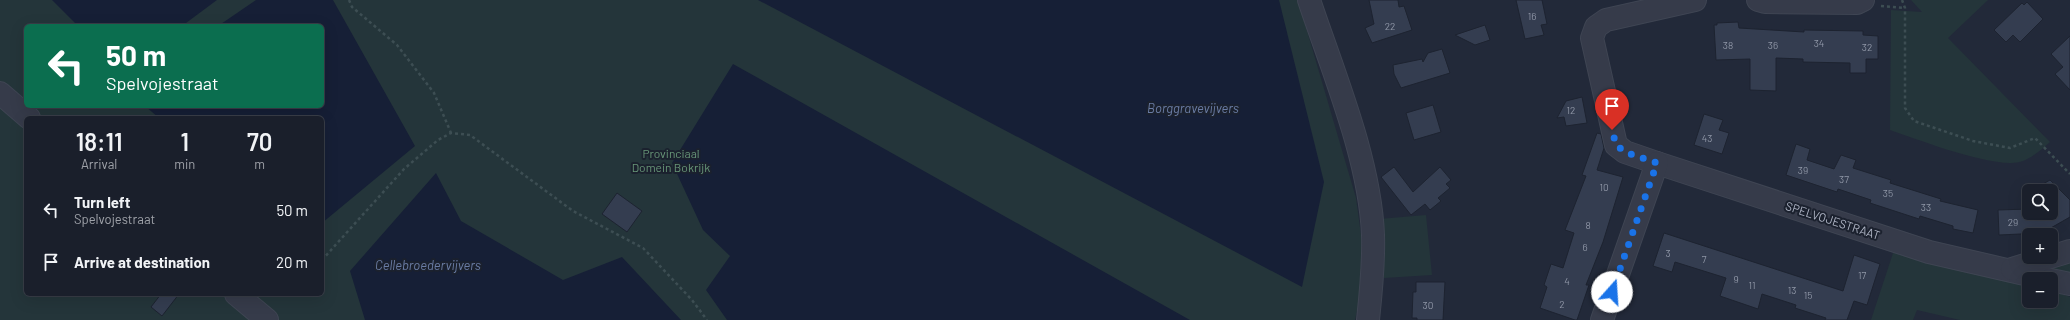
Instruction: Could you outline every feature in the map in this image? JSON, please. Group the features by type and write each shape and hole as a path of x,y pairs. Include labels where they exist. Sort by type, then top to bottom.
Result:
{"street":[{"path":"1309,0 1354,132 1366,188 1373,234 1372,283 1368,320"},
{"name":"SPELVOJESTRAAT","path":"1695,0 1606,20 1596,27 1592,38 1616,145 1625,152 1657,163 1929,252 2022,273"},
{"path":"1758,0 1765,2 1857,3 1863,0"},
{"path":"0,94 27,116"},
{"path":"1602,320 1657,163"},
{"name":"SPELVOJESTRAAT","path":"2011,270 2046,260 2070,251"},
{"path":"2058,281 2070,284"},
{"path":"238,296 266,320"}],"path":[{"path":"349,0 352,7 398,45 434,93 451,133"},
{"path":"1902,0 1905,8 1905,108 1914,121 1973,141 2010,148 2035,138 2070,174"},
{"path":"324,258 404,169 438,140 451,133 470,135 573,211 643,248 692,300 707,320"}],"green space":[{"name":"Provinciaal Domein Bokrijk","path":"0,0 1298,0 1356,198 1362,242 1362,287 1355,320 0,320"},
{"path":"1911,0 1988,0 1948,38 2050,142 2037,153 2023,161 2011,163 1995,162 1957,153 1890,130 1891,10 1922,12"},
{"path":"1426,215 1432,275 1384,278 1379,219"},
{"path":"1895,247 2022,282 2022,308 2058,308 2058,293 2070,297 2070,320 1960,320 1917,310 1913,320 1871,320"},
{"path":"2070,258 2070,279 2058,276 2058,272 2049,272 2049,267"}],"water":[{"path":"52,0 217,0 185,24 76,24"},
{"path":"256,0 333,0 415,146 324,221 324,116 157,116 147,108 324,108 324,24 221,24"},
{"name":"Borggravevijvers","path":"758,0 1279,0 1324,182 1302,287"},
{"path":"733,64 1190,320 727,320 706,290 730,256 703,230 672,163"},
{"name":"Cellebroedervijvers","path":"436,173 461,221 563,280 622,257 681,320 365,320 350,271"}],"building":[{"path":"1369,0 1398,0 1399,7 1404,6 1412,30 1372,43 1365,28 1374,24"},
{"path":"1516,0 1542,0 1547,24 1541,25 1544,35 1525,39"},
{"path":"2027,2 2043,19 2020,42 2013,35 2006,42 1994,30 2022,3 2024,5"},
{"path":"1738,22 1739,28 1804,32 1804,30 1863,31 1863,35 1878,36 1878,59 1866,59 1866,73 1850,73 1850,63 1803,62 1803,59 1776,58 1776,91 1750,90 1750,59 1716,60 1714,25 1717,25 1717,23"},
{"path":"1485,25 1490,40 1475,45 1455,35"},
{"path":"2070,36 2070,90 2055,74 2063,67 2051,54"},
{"path":"1442,49 1450,73 1401,88 1394,74 1393,65 1422,59 1423,62 1428,53"},
{"path":"1582,97 1587,123 1566,126 1564,117 1557,118 1566,101"},
{"path":"1433,105 1441,132 1414,140 1406,113"},
{"path":"1704,114 1723,120 1719,130 1729,133 1722,154 1694,145"},
{"path":"1597,133 1601,134 1604,148 1597,170 1623,177 1603,242 1586,285 1589,285 1577,320 1575,320 1540,308 1547,287 1544,285 1551,264 1563,268 1574,233 1565,230 1586,176 1582,175"},
{"path":"1796,144 1810,149 1807,160 1834,169 1841,155 1856,160 1853,168 1891,180 1890,183 1941,199 1940,201 1978,210 1973,233 1953,229 1953,226 1920,216 1919,219 1870,203 1871,200 1838,189 1837,192 1786,175"},
{"path":"1394,167 1413,192 1440,167 1451,180 1446,184 1450,188 1438,198 1441,201 1430,210 1425,204 1411,215 1381,177"},
{"path":"2050,180 2054,184 2043,184"},
{"path":"2058,188 2070,200 2070,217 2051,228 2022,228 2022,234 1999,235 1998,210 2022,209 2022,220 2058,220"},
{"path":"617,193 642,211 627,232 602,214"},
{"path":"1664,233 1843,291 1854,255 1880,264 1867,305 1854,301 1847,320 1825,320 1826,318 1795,308 1796,305 1762,294 1758,309 1720,296 1726,278 1675,262 1672,272 1653,266"},
{"path":"1416,282 1445,282 1443,320 1417,320 1417,318 1412,318 1413,292 1416,292"},
{"path":"159,296 177,296 162,316 151,307"}],"route":[{"path":"1612,130 1616,145 1625,152 1657,163 1612,292"}]}
